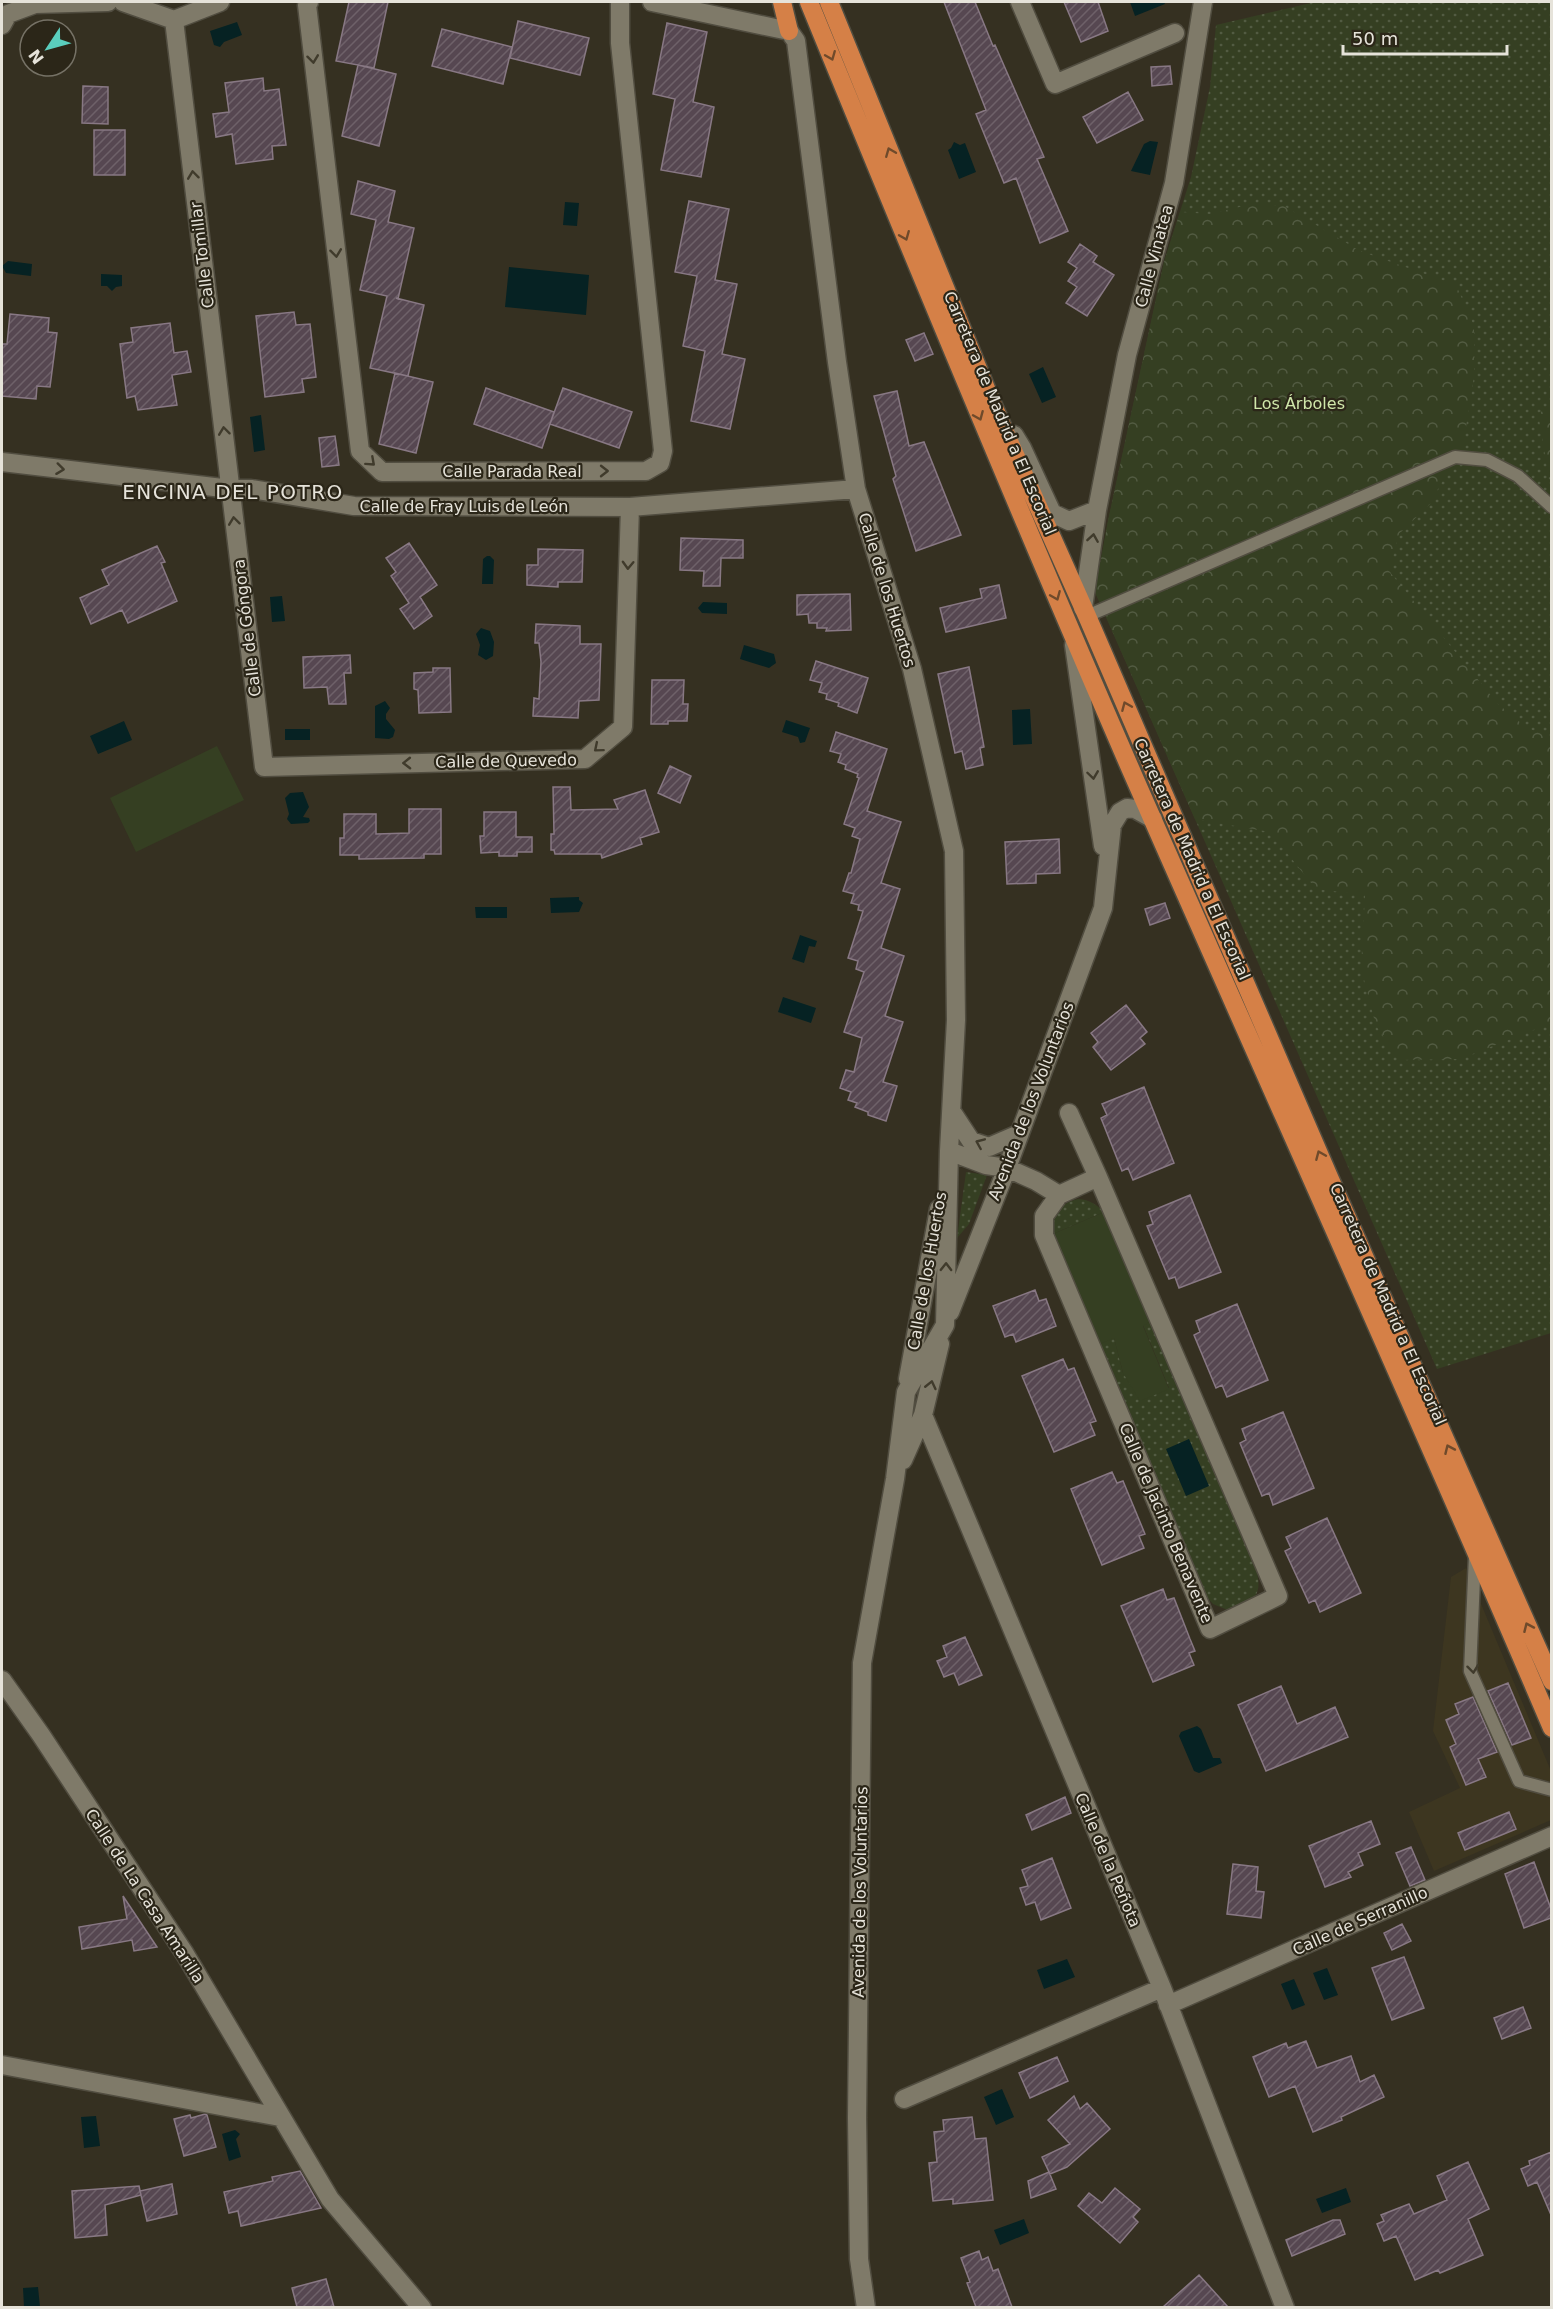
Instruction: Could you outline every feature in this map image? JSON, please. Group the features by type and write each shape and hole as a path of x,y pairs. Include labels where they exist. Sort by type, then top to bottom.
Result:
{"highway":[{"path":"782,2 789,31"},
{"name":"Carretera de Madrid a El Escorial","path":"809,2 975,408 1072,634 1475,1548 1551,1728"},
{"name":"Carretera de Madrid a El Escorial","path":"829,2 991,401 1085,612 1324,1166 1546,1652 1551,1681"},
{"path":"843,2 855,65"}],"street":[{"path":"2,25 8,14 35,4 108,2"},
{"path":"123,2 174,20 220,2"},
{"name":"Calle Parada Real","path":"309,2 307,5 360,452 382,472 646,471 660,463 663,451 620,43 620,2"},
{"path":"652,2 789,31"},
{"path":"1020,2 1055,84 1175,33"},
{"name":"Calle Vinatea","path":"1085,612 1097,510 1127,355 1174,183 1203,2"},
{"name":"Calle Tomillar","path":"174,20 231,489"},
{"name":"Calle de los Huertos","path":"789,31 796,41 856,489 912,669 954,851 956,1020 949,1151 945,1325"},
{"path":"991,401 1022,448 1052,513 1069,521 1097,510"},
{"name":"Calle de Fray Luis de León","path":"2,462 231,489 251,489 354,506 630,507 856,489"},
{"name":"Calle de Góngora","path":"231,489 264,767"},
{"name":"Calle de Quevedo","path":"264,767 585,759 623,727 630,507"},
{"name":"Avenida de los Voluntarios","path":"1072,634 1107,874"},
{"name":"Avenida de los Voluntarios","path":"895,1479 923,1416 945,1325 1007,1168 1103,908 1112,825 1120,812 1127,808 1135,809 1153,819"},
{"path":"952,1112 971,1141 989,1147 1019,1134"},
{"name":"Calle de Jacinto Benavente","path":"1059,1195 1044,1216 1044,1235 1210,1629 1278,1596 1069,1113"},
{"path":"949,1151 986,1166 1007,1168 1036,1180 1059,1195 1098,1177"},
{"name":"Calle de los Huertos","path":"906,1392 949,1151"},
{"name":"Avenida de los Voluntarios","path":"866,2307 859,2259 857,2118 862,1663 895,1479 906,1392 945,1325"},
{"name":"Calle de la Peñota","path":"923,1416 1162,1988 1285,2307"},
{"name":"Calle de La Casa Amarilla","path":"2,1680 41,1735 185,1954 330,2199 422,2307"},
{"name":"Calle de Serranillo","path":"1168,2005 1551,1836"},
{"path":"904,2099 1162,1988"},
{"path":"2,2065 280,2117"}],"lane":[{"path":"1085,612 1455,457 1486,460 1497,465 1518,476 1551,507"},
{"path":"1475,1548 1470,1671 1519,1780 1551,1790"}],"shaded area":[{"path":"1466,1568 1551,1771 1551,1820 1434,1871 1409,1812 1460,1788 1433,1731 1451,1577"}],"green space":[{"path":"1315,2 1551,2 1551,1333 1437,1369 1095,592 1108,521 1164,262 1191,177 1210,87 1216,25"},
{"name":"Los Árboles","path":"1252,204 1284,206 1360,251 1456,285 1474,326 1474,376 1464,440 1430,504 1399,534 1389,571 1498,704 1527,728 1551,737 1551,1023 1460,1059 1400,1060 1376,1026 1361,968 1365,895 1316,889 1270,832 1195,819 1095,592 1108,521 1164,262 1180,212 1210,214"},
{"path":"1552,408 1551,491 1538,413"},
{"path":"217,746 244,800 136,852 110,798"},
{"path":"966,1172 987,1175 969,1224 957,1238"},
{"path":"1078,1199 1092,1203 1104,1212 1053,1234 1055,1216 1058,1211 1066,1203"},
{"path":"1104,1212 1151,1321 1143,1326 1169,1389 1140,1401 1123,1373 1114,1338 1100,1344 1053,1234"},
{"path":"1151,1321 1257,1573 1256,1594 1249,1601 1230,1611 1213,1604 1207,1597 1100,1344 1114,1337 1123,1373 1169,1388 1143,1325"}],"water":[{"path":"1130,2 1164,2 1165,4 1135,16"},
{"path":"237,22 242,35 224,42 220,47 214,45 210,31"},
{"path":"1150,141 1158,142 1150,175 1131,171 1144,144"},
{"path":"954,142 960,145 965,143 976,172 959,179 948,150"},
{"path":"565,202 579,203 577,226 563,225"},
{"path":"8,261 32,264 31,276 6,273 2,266"},
{"path":"509,267 589,275 586,315 505,307"},
{"path":"101,274 122,275 122,286 112,291 107,286 101,286"},
{"path":"1043,367 1056,397 1042,403 1029,374"},
{"path":"261,415 265,450 254,452 250,417"},
{"path":"487,556 494,560 493,584 482,584 483,559"},
{"path":"282,596 285,621 272,622 270,597"},
{"path":"703,602 727,603 727,614 702,613 698,608"},
{"path":"481,628 490,631 494,642 493,656 486,660 478,655 480,645 476,634"},
{"path":"744,645 774,654 776,663 769,668 740,659"},
{"path":"385,701 390,708 386,719 395,730 393,737 389,739 375,738 375,706"},
{"path":"1030,709 1032,744 1013,745 1012,710"},
{"path":"786,720 810,728 805,742 800,743 798,737 782,732"},
{"path":"124,721 132,740 98,754 90,736"},
{"path":"285,729 310,729 310,740 285,740"},
{"path":"303,792 309,807 303,817 309,818 310,821 291,824 287,819 289,814 285,798 290,793"},
{"path":"579,897 583,903 579,912 551,913 550,898"},
{"path":"475,907 507,907 507,918 476,918"},
{"path":"800,935 817,941 815,947 809,946 804,963 792,959"},
{"path":"783,997 816,1008 811,1023 778,1012"},
{"path":"1189,1439 1209,1486 1186,1496 1166,1449"},
{"path":"1197,1726 1201,1729 1213,1758 1220,1758 1222,1763 1199,1773 1194,1771 1179,1736 1181,1732"},
{"path":"1067,1959 1075,1977 1044,1989 1037,1970"},
{"path":"1327,1968 1338,1995 1324,2000 1313,1973"},
{"path":"1294,1979 1305,2005 1292,2010 1281,1984"},
{"path":"1002,2089 1014,2117 996,2125 984,2097"},
{"path":"96,2116 100,2146 84,2148 81,2117"},
{"path":"235,2130 240,2134 236,2139 241,2157 229,2161 222,2134"},
{"path":"1346,2188 1351,2202 1322,2213 1316,2199"},
{"path":"1024,2219 1029,2233 1000,2245 994,2230"},
{"path":"38,2287 40,2307 24,2307 23,2288"}],"building":[{"path":"349,2 388,2 374,68 336,61"},
{"path":"944,2 975,2 1044,157 1037,159 1068,231 1040,243 1016,178 1004,183 976,114 986,110"},
{"path":"1064,2 1098,2 1108,31 1081,42"},
{"path":"518,21 589,38 580,75 510,58"},
{"path":"667,23 707,32 693,102 714,107 701,177 661,170 675,99 653,94"},
{"path":"442,29 512,47 503,84 432,66"},
{"path":"358,65 396,74 379,146 342,136"},
{"path":"1170,66 1172,84 1152,86 1151,67"},
{"path":"263,78 264,91 279,89 286,145 272,146 273,159 236,164 232,134 216,137 213,114 229,112 225,83"},
{"path":"83,86 108,87 108,124 82,123"},
{"path":"1128,92 1143,120 1097,143 1083,117"},
{"path":"94,130 125,130 125,175 94,175"},
{"path":"358,181 395,191 388,222 414,228 398,299 424,305 408,376 370,368 387,296 360,290 376,220 351,214"},
{"path":"689,201 729,209 715,280 737,284 722,354 745,359 730,429 691,421 705,351 683,346 697,276 675,272"},
{"path":"1080,244 1097,256 1093,262 1114,275 1087,316 1066,303 1077,287 1068,281 1077,268 1068,262"},
{"path":"294,312 296,325 310,324 316,377 302,379 304,392 265,397 256,316"},
{"path":"10,314 49,318 48,332 57,333 50,387 37,386 36,399 2,396 2,344 7,344"},
{"path":"170,323 174,353 187,351 191,372 172,375 177,405 138,410 135,396 127,398 120,344 133,342 131,328"},
{"path":"924,333 933,354 915,361 906,340"},
{"path":"395,373 433,382 416,453 379,444"},
{"path":"486,388 554,412 542,448 474,424"},
{"path":"563,388 632,412 619,448 550,424"},
{"path":"897,391 909,446 924,442 961,535 916,551 893,479 896,476 874,396"},
{"path":"335,436 339,465 322,467 319,438"},
{"path":"681,538 743,540 743,558 721,558 720,586 703,586 704,571 680,570"},
{"path":"409,543 437,585 420,597 432,616 414,629 400,609 409,603 391,576 396,572 386,558"},
{"path":"157,546 165,562 161,563 177,601 128,623 122,610 91,624 80,598 109,585 102,570"},
{"path":"538,549 583,550 582,582 558,582 558,587 527,585 527,565 538,565"},
{"path":"999,585 1006,618 946,632 940,608 982,598 980,589"},
{"path":"850,594 851,630 826,631 827,628 817,628 817,623 809,623 808,614 797,615 797,595"},
{"path":"536,624 580,626 580,644 601,644 599,700 579,701 578,718 533,716 534,698 539,699 541,662 539,643 535,643"},
{"path":"350,655 351,673 344,673 346,704 329,704 327,687 304,688 303,657"},
{"path":"816,661 868,678 857,713 838,706 839,703 826,699 827,694 819,692 822,683 810,680"},
{"path":"969,667 984,747 980,748 983,765 966,769 962,751 955,753 938,674"},
{"path":"433,668 450,668 451,712 419,713 418,690 414,689 414,673 433,672"},
{"path":"652,680 684,680 683,704 688,704 687,721 651,724"},
{"path":"836,732 887,749 867,811 901,822 881,883 900,889 881,948 904,956 885,1016 903,1022 883,1082 897,1086 886,1121 868,1115 868,1112 855,1107 857,1103 848,1100 851,1092 840,1088 846,1070 854,1072 862,1038 844,1032 864,972 856,969 858,961 848,958 863,911 858,910 859,905 851,903 854,894 843,891 849,873 851,873 860,839 852,836 855,828 844,824 859,778 858,774 845,769 846,765 838,762 841,754 830,751"},
{"path":"670,766 691,776 680,803 658,793"},
{"path":"553,787 570,787 571,810 618,809 614,800 645,790 659,832 640,838 642,844 602,858 601,854 555,854 554,850 551,850 551,834 554,834"},
{"path":"409,809 441,809 441,854 424,854 424,858 359,859 359,855 340,855 340,838 344,838 344,814 376,814 376,834 409,833"},
{"path":"484,812 516,812 516,837 532,837 532,852 517,852 517,856 499,856 499,852 481,853 480,836 484,836"},
{"path":"1059,839 1060,873 1036,874 1036,883 1007,884 1005,842"},
{"path":"1165,903 1170,918 1150,925 1145,909"},
{"path":"1126,1005 1147,1032 1140,1038 1145,1044 1111,1070 1093,1047 1098,1042 1091,1033"},
{"path":"1144,1087 1174,1163 1133,1180 1128,1168 1122,1171 1101,1118 1107,1115 1102,1104"},
{"path":"1190,1195 1221,1272 1179,1288 1175,1277 1169,1279 1147,1226 1153,1224 1149,1212"},
{"path":"1035,1290 1039,1301 1046,1299 1056,1326 1016,1342 1013,1334 1005,1337 993,1306"},
{"path":"1237,1304 1268,1380 1227,1397 1222,1385 1216,1388 1194,1335 1200,1332 1196,1321"},
{"path":"1063,1359 1068,1370 1074,1368 1096,1421 1090,1423 1095,1435 1054,1452 1022,1376"},
{"path":"1283,1412 1314,1488 1273,1505 1269,1493 1262,1496 1240,1443 1246,1440 1242,1429"},
{"path":"1112,1472 1117,1483 1123,1481 1145,1534 1139,1536 1144,1548 1102,1565 1071,1489"},
{"path":"1327,1518 1361,1593 1320,1612 1315,1600 1309,1603 1285,1551 1291,1548 1286,1537"},
{"path":"1163,1589 1167,1600 1174,1598 1195,1651 1189,1653 1194,1665 1153,1682 1121,1606"},
{"path":"965,1637 982,1675 959,1685 954,1673 944,1677 937,1661 947,1657 943,1646"},
{"path":"1508,1683 1531,1738 1512,1745 1488,1691"},
{"path":"1281,1686 1297,1724 1335,1707 1348,1737 1266,1771 1238,1705"},
{"path":"1473,1697 1497,1752 1478,1759 1486,1777 1466,1785 1450,1747 1456,1744 1446,1720 1459,1714 1455,1704"},
{"path":"1065,1797 1071,1813 1032,1830 1026,1815"},
{"path":"1509,1812 1516,1829 1465,1850 1458,1833"},
{"path":"1371,1821 1380,1844 1358,1853 1363,1865 1348,1872 1351,1877 1325,1887 1309,1846"},
{"path":"1411,1847 1425,1880 1410,1886 1396,1853"},
{"path":"1052,1858 1071,1908 1041,1920 1035,1902 1026,1905 1020,1888 1028,1886 1022,1870"},
{"path":"1534,1862 1551,1909 1551,1918 1524,1928 1505,1874"},
{"path":"1233,1864 1258,1867 1256,1891 1264,1892 1261,1918 1227,1914"},
{"path":"123,1896 157,1947 134,1951 132,1940 82,1949 79,1927 127,1919"},
{"path":"1402,1924 1411,1941 1392,1950 1384,1933"},
{"path":"1404,1957 1424,2008 1392,2020 1372,1968"},
{"path":"1523,2007 1531,2028 1502,2039 1494,2018"},
{"path":"1306,2041 1317,2068 1351,2056 1360,2082 1374,2075 1384,2097 1341,2117 1342,2120 1313,2132 1295,2086 1269,2097 1253,2057 1286,2043 1288,2048"},
{"path":"1057,2057 1068,2081 1030,2098 1019,2073"},
{"path":"1074,2096 1080,2109 1087,2103 1110,2129 1067,2167 1050,2174 1042,2157 1070,2144 1048,2120"},
{"path":"205,2114 216,2147 184,2156 174,2119"},
{"path":"972,2117 975,2139 986,2138 993,2200 953,2204 953,2199 933,2201 929,2163 937,2162 934,2132 944,2131 943,2120"},
{"path":"1551,2152 1551,2215 1537,2182 1528,2186 1521,2169 1530,2165 1529,2161"},
{"path":"1468,2162 1489,2209 1468,2219 1483,2255 1440,2273 1438,2270 1415,2280 1396,2236 1384,2241 1377,2224 1384,2221 1381,2215 1409,2204 1414,2214 1447,2200 1437,2176"},
{"path":"300,2171 321,2208 241,2226 238,2211 229,2213 224,2192 273,2181 272,2177"},
{"path":"1049,2172 1056,2189 1031,2198 1028,2181"},
{"path":"172,2184 177,2214 147,2221 140,2191"},
{"path":"139,2186 141,2195 105,2205 107,2235 75,2238 72,2191"},
{"path":"1115,2188 1140,2209 1133,2217 1138,2222 1120,2243 1078,2206 1089,2193 1102,2203"},
{"path":"1333,2220 1340,2220 1345,2234 1292,2256 1286,2240"},
{"path":"979,2251 982,2260 988,2257 993,2271 998,2269 1012,2307 976,2307 961,2258"},
{"path":"1199,2275 1228,2307 1163,2307"},
{"path":"326,2279 334,2307 297,2307 292,2288"}],"district":[{"name":"ENCINA DEL POTRO","path":"233,492"}]}
